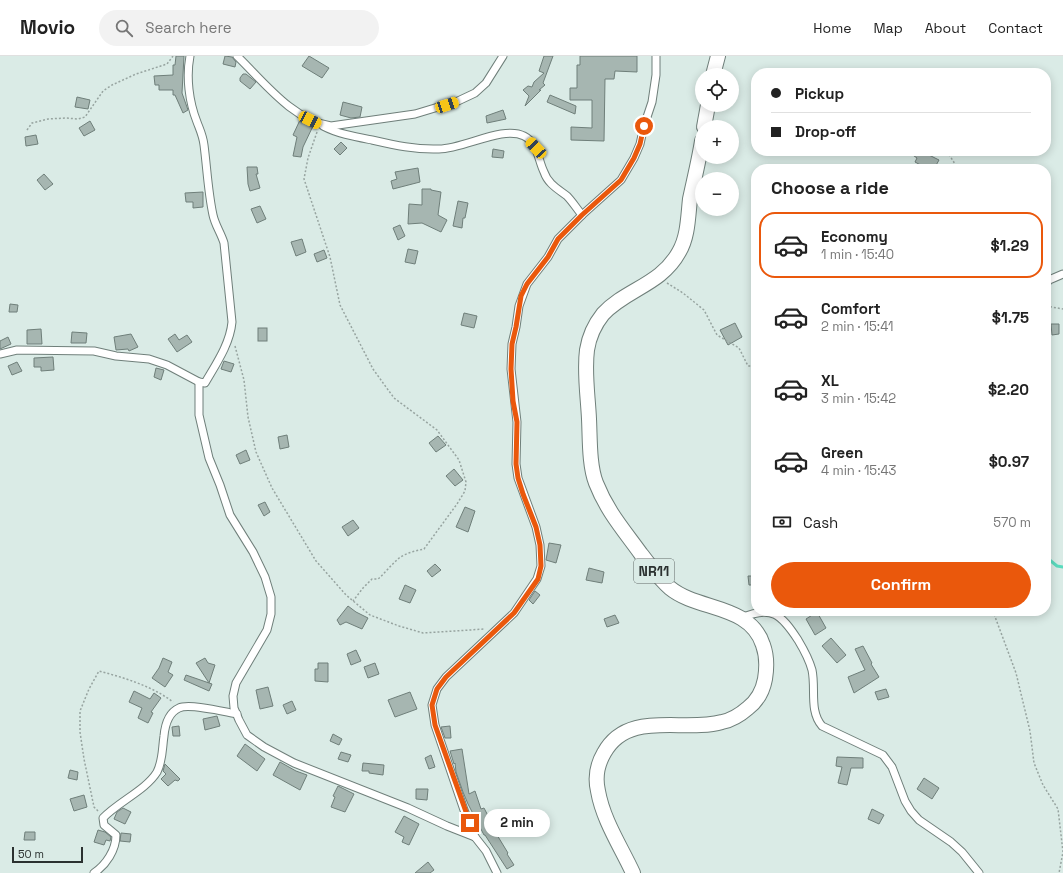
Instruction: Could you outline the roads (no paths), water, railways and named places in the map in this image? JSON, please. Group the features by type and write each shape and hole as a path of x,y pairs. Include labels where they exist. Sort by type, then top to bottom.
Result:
{"highway":[{"path":"715,68 718,56"},
{"name":"NR11","path":"633,873 601,804 597,790 596,776 598,765 610,743 631,730 648,726 707,725 722,723 740,715 752,705 759,696 765,679 767,658 761,639 755,628 741,618 713,606 682,596 669,587 658,576 610,512 594,479 587,390 587,350 590,338 604,314 618,302 656,278 671,265 680,250 685,235 698,164"}],"street":[{"path":"0,354 17,350 94,350 116,356 149,359 167,365 199,382 205,383 231,332 231,307 224,243 212,214 202,133 194,111 191,97 188,68 190,56"},
{"path":"237,56 276,95 302,115 340,133 413,148 439,150 460,146 493,135 512,132 525,136 536,148 544,173 550,182 567,197 582,215"},
{"path":"320,124 331,126 344,125 408,116 436,109 458,101 475,93 486,83 503,56"},
{"path":"497,873 486,851 475,837 464,810 437,731 432,705 437,689 446,677 514,613 538,579 541,566 540,545 536,527 518,478 516,464 517,422 513,401 511,369 512,344 519,306 527,284 548,257 558,239 621,180 634,158 640,144 652,102 656,75 656,56"},
{"path":"1051,279 1063,274"},
{"path":"199,382 199,415 209,458 230,515 253,552 265,577 271,596 271,614 267,630 236,683 233,696 234,708 247,734 264,747 281,757 408,808 475,837"},
{"path":"741,618 751,613"},
{"path":"778,616 788,623 809,660 814,683 814,709 817,720 822,726 883,755 892,767 905,801 915,815 928,827 951,842 962,852 979,873"},
{"path":"94,873 100,869 113,851 116,840 116,835 104,825 103,818 111,810 131,797 156,772 163,757 165,725 171,714 180,707 190,706 237,714"}],"waterway":[{"path":"1051,561 1057,566 1063,567"}]}
